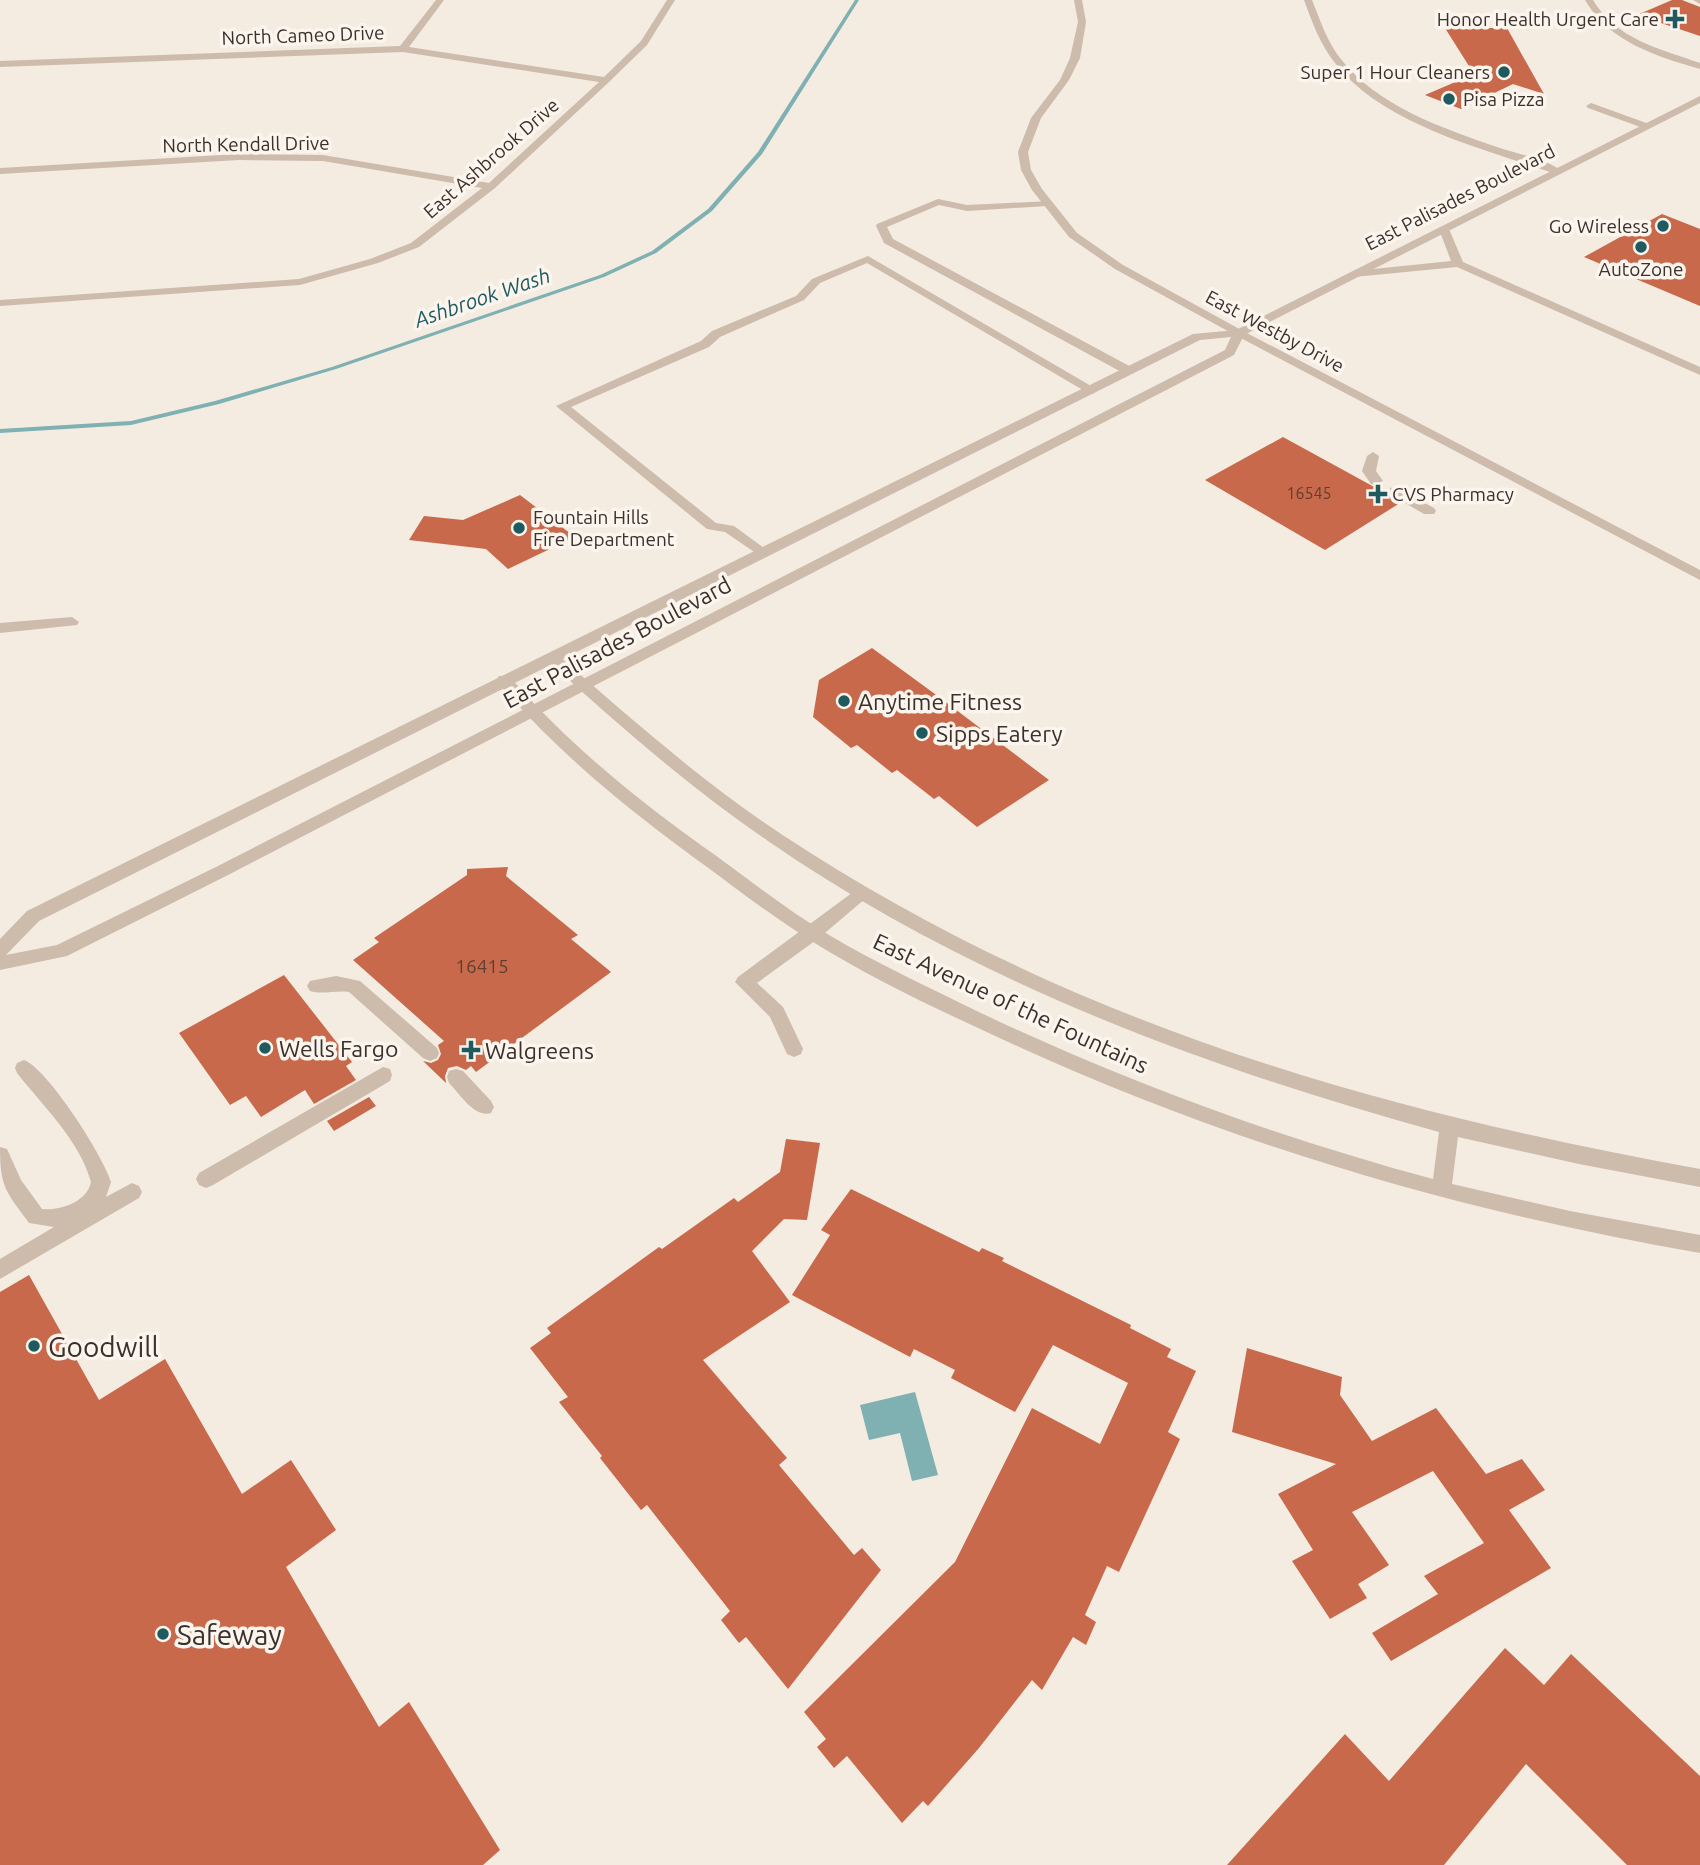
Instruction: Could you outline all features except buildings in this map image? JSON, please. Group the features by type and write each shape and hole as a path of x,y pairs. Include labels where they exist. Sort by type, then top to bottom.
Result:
{"street":[{"path":"403,49 440,0"},
{"name":"East Ashbrook Drive","path":"0,303 271,286 312,279 374,261 415,245 491,186 606,80 657,26 671,0"},
{"name":"East Westby Drive","path":"1078,0 1082,22 1075,58 1064,80 1036,118 1023,152 1026,170 1047,203 1073,235 1093,251 1239,333 1700,576"},
{"path":"1307,0 1325,43 1334,57 1350,75 1373,93 1448,131 1557,171"},
{"path":"1589,0 1594,13 1617,32 1700,66"},
{"name":"North Cameo Drive","path":"0,64 403,49 606,80"},
{"name":"East Palisades Boulevard","path":"0,950 33,916 504,680 1198,337 1239,333 1700,99"},
{"path":"1591,106 1646,126"},
{"name":"North Kendall Drive","path":"0,171 239,157 323,158 491,186"},
{"path":"1047,203 967,208 938,202 881,226 888,241 1129,371"},
{"path":"1444,229 1458,264"},
{"path":"763,554 729,528 712,526 562,406 705,344 716,334 800,298 816,281 868,259 1092,390"},
{"path":"1354,274 1458,264 1700,371"},
{"name":"East Palisades Boulevard","path":"0,963 61,951 531,713 582,684 1230,352 1239,333"},
{"path":"1373,456 1370,471 1376,481"},
{"path":"1395,491 1429,511"},
{"path":"0,628 72,622"},
{"name":"East Avenue of the Fountains","path":"552,657 732,809 860,893 988,961 1090,1008 1238,1063 1338,1096 1450,1126 1601,1160 1700,1178"},
{"name":"East Avenue of the Fountains","path":"504,680 531,713 640,810 813,933 961,1012 1120,1083 1313,1154 1441,1190 1581,1223 1700,1244"},
{"path":"794,1049 777,1012 744,982 813,933 860,893"},
{"path":"316,986 336,983 354,986 430,1053"},
{"path":"0,1155 14,1186 36,1217 52,1220 69,1215 87,1204 100,1191 101,1179 82,1143 24,1068"},
{"path":"206,1179 383,1075"},
{"path":"456,1077 484,1107"},
{"path":"1441,1190 1450,1126"},
{"path":"0,1270 132,1192"}],"water":[{"path":"915,1392 938,1475 912,1481 900,1433 869,1440 860,1405"}],"waterway":[{"name":"Ashbrook Wash","path":"0,431 131,423 217,403 334,368 602,276 654,252 710,210 760,153 857,0"}],"place":[{"name":"Honor Health Urgent Care","path":"1675,19"},
{"name":"Super 1 Hour Cleaners","path":"1504,72"},
{"name":"Pisa Pizza","path":"1449,99"},
{"name":"Go Wireless","path":"1663,226"},
{"name":"AutoZone","path":"1641,247"},
{"name":"CVS Pharmacy","path":"1378,494"},
{"name":"Fountain Hills Fire Department","path":"519,528"},
{"name":"Anytime Fitness","path":"844,701"},
{"name":"Sipps Eatery","path":"922,733"},
{"name":"Wells Fargo","path":"265,1048"},
{"name":"Walgreens","path":"471,1050"},
{"name":"Goodwill","path":"34,1346"},
{"name":"Safeway","path":"163,1634"}]}
